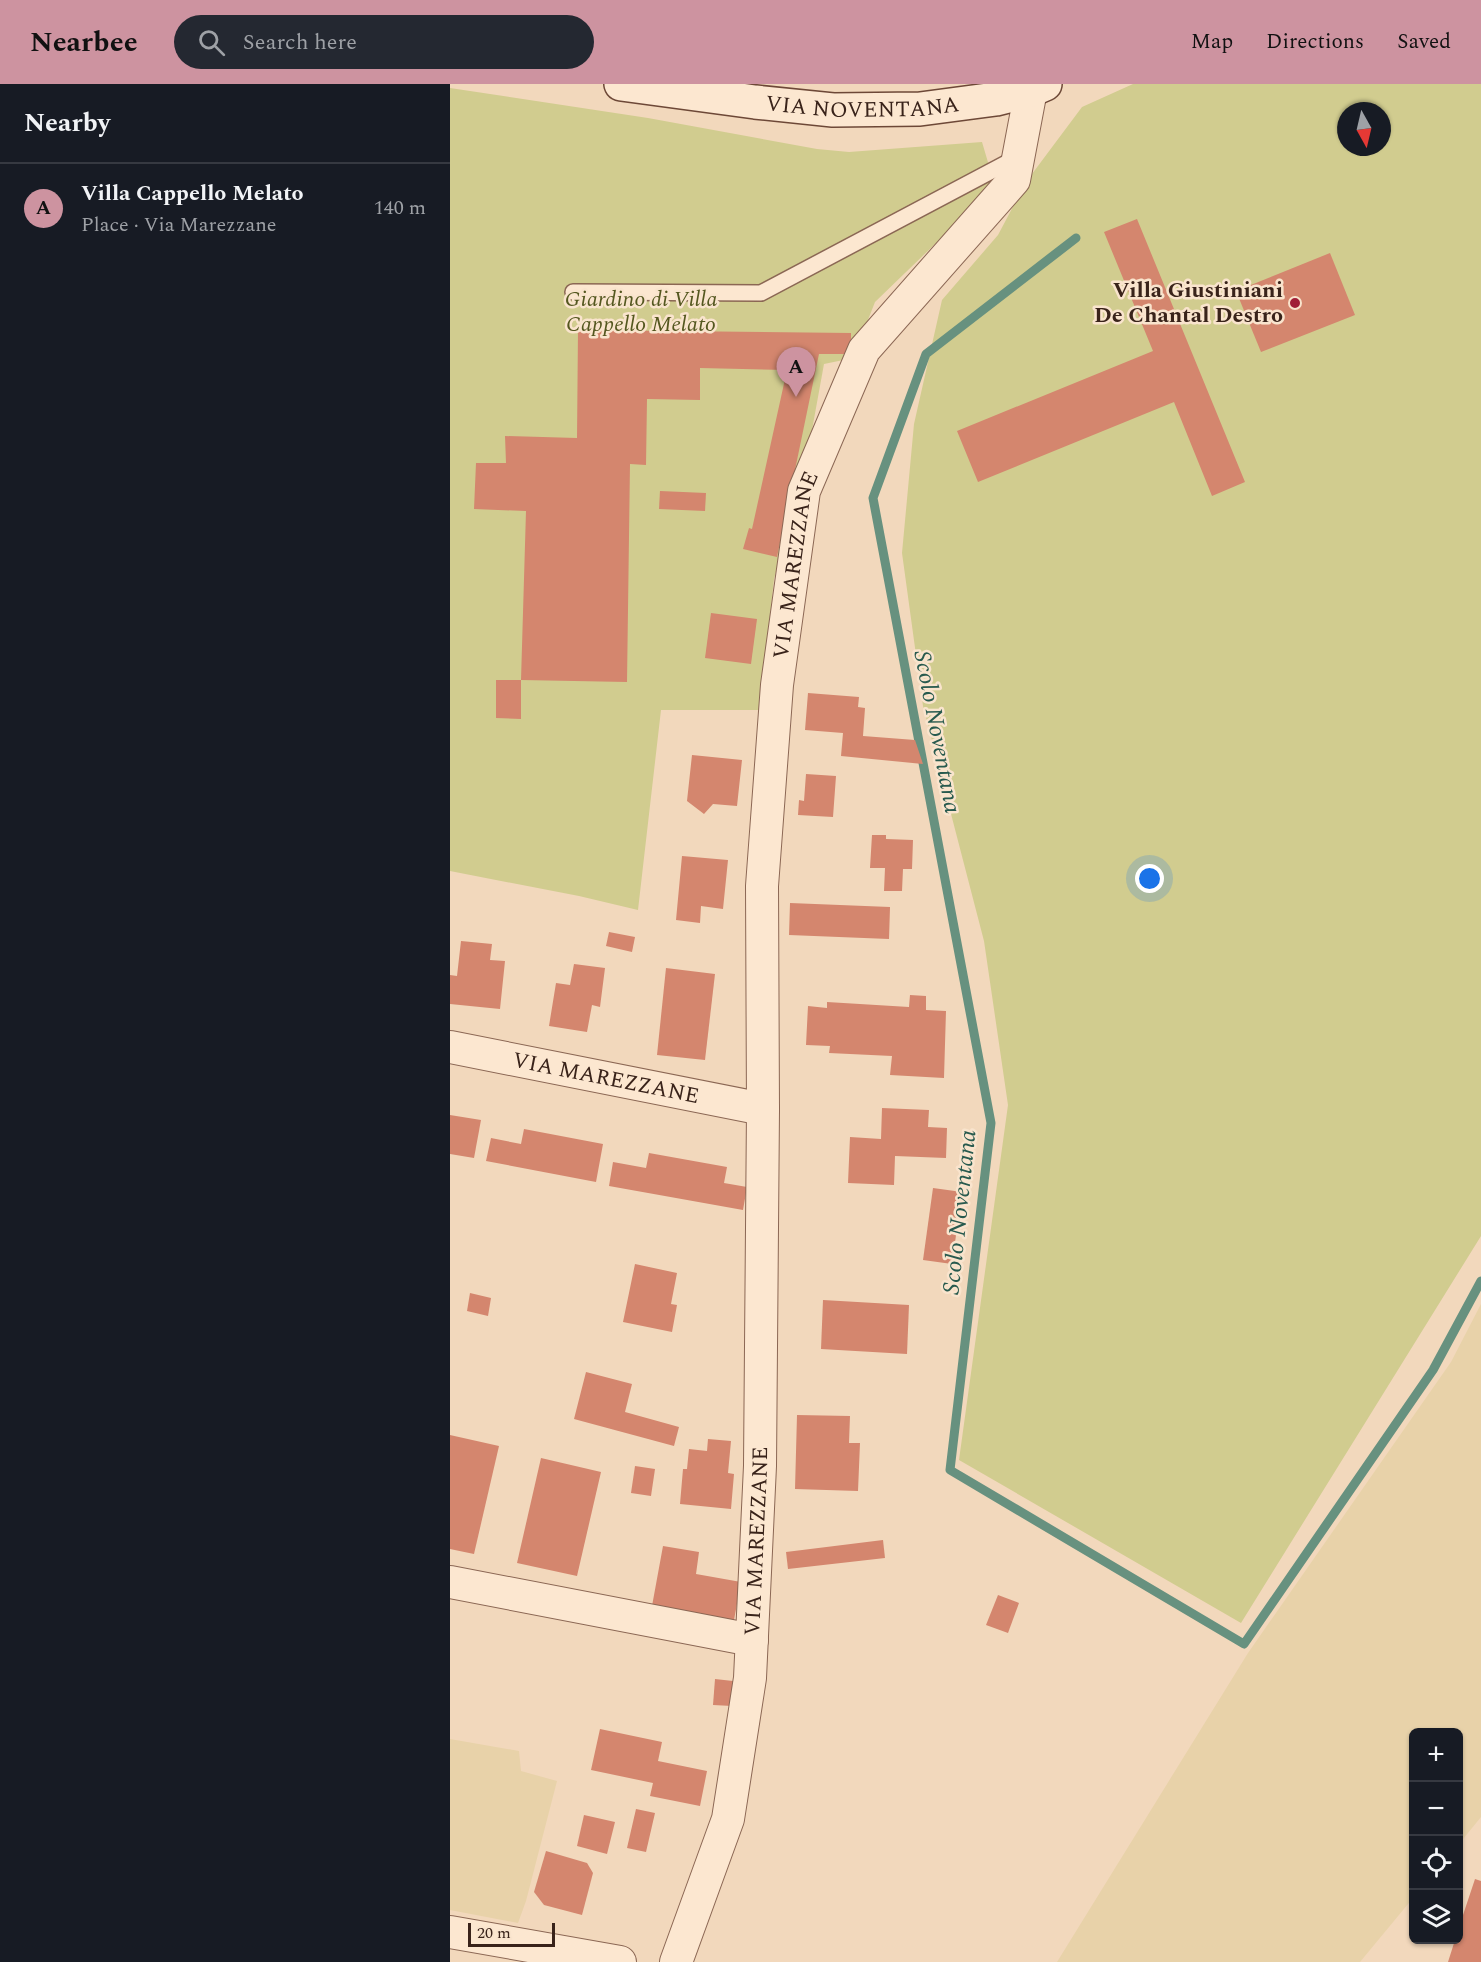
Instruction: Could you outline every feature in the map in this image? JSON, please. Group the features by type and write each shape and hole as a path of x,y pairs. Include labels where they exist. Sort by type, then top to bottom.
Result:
{"street":[{"name":"VIA NOVENTANA","path":"621,84 833,110 920,109 996,99 1038,87"},
{"name":"VIA MAREZZANE","path":"676,1962 728,1819 750,1678 760,1466 763,874 777,685 804,491 864,350 1014,180 1018,157 1038,87"},
{"name":"VIA MAREZZANE","path":"450,1047 763,1109"},
{"path":"450,1582 752,1640"},
{"path":"450,1932 620,1962"}],"lane":[{"path":"573,292 761,292 1018,157"}],"shaded area":[{"path":"1481,1304 1481,1817 1463,1839 1463,1728 1409,1728 1409,1903 1360,1962 1057,1962 1248,1653 1451,1362"},
{"path":"450,1739 519,1751 521,1771 557,1781 526,1901 518,1923 450,1910"}],"green space":[{"path":"1133,84 1481,84 1481,1236 1241,1623 959,1460 1008,1105 984,941 923,706 902,553 914,424 942,300 998,235 1026,182 1082,107"},
{"name":"Giardino di Villa Cappello Melato","path":"450,88 648,118 817,149 849,152 982,142 995,186 875,302 853,358 824,364 808,452 774,579 760,710 661,710 638,910 450,871"}],"building":[{"path":"1137,219 1245,482 1212,496 1174,402 978,482 957,431 1153,351 1104,232"},
{"name":"Villa Giustiniani De Chantal Destro","path":"1330,253 1355,315 1261,352 1236,291"},
{"path":"578,330 851,333 851,354 819,354 777,557 743,549 749,528 752,529 787,370 700,368 700,400 647,399 646,465 630,464 627,682 521,680 526,511 474,509 476,463 506,463 505,436 577,438"},
{"path":"660,491 706,493 705,511 659,509"},
{"path":"711,613 757,619 751,664 705,658"},
{"path":"496,680 521,680 521,719 496,718"},
{"path":"808,693 859,697 858,707 865,708 863,736 915,740 923,764 841,756 843,733 805,730"},
{"path":"692,755 742,760 737,806 713,804 704,814 687,801"},
{"path":"806,774 836,776 833,817 798,815 799,800 804,801"},
{"path":"872,835 886,835 886,839 913,840 912,869 903,869 902,891 884,891 885,868 870,868"},
{"path":"682,856 728,860 723,909 701,906 700,923 676,920"},
{"path":"790,903 890,907 889,939 789,935"},
{"path":"609,932 635,937 632,952 606,946"},
{"path":"461,941 492,944 490,960 505,961 500,1009 450,1004 450,975 457,976"},
{"path":"574,964 605,968 600,1007 592,1005 587,1032 549,1026 556,983 570,985"},
{"path":"666,968 715,974 705,1060 657,1055"},
{"path":"910,995 926,996 926,1010 946,1011 944,1078 890,1075 892,1056 829,1053 830,1046 806,1045 808,1006 827,1008 827,1002 909,1007"},
{"path":"882,1108 929,1110 928,1127 947,1128 946,1158 895,1156 894,1185 848,1183 850,1137 881,1139"},
{"path":"450,1115 481,1120 474,1158 450,1154"},
{"path":"524,1129 603,1144 596,1182 486,1161 491,1138 521,1144"},
{"path":"649,1153 727,1167 724,1183 747,1187 743,1210 609,1186 613,1162 646,1168"},
{"path":"933,1188 962,1192 952,1264 923,1260"},
{"path":"635,1264 677,1273 671,1304 677,1305 672,1332 623,1322"},
{"path":"470,1293 491,1298 488,1316 467,1311"},
{"path":"823,1300 909,1305 907,1354 821,1349"},
{"path":"586,1372 632,1384 625,1412 679,1427 674,1446 574,1419"},
{"path":"797,1415 850,1416 849,1443 860,1443 858,1491 795,1489"},
{"path":"450,1435 499,1446 474,1554 450,1549"},
{"path":"708,1439 731,1441 728,1473 734,1474 731,1509 680,1504 683,1469 687,1469 689,1449 707,1451"},
{"path":"541,1458 601,1472 577,1576 517,1563"},
{"path":"635,1466 655,1469 651,1496 631,1493"},
{"path":"883,1540 885,1558 788,1569 786,1552"},
{"path":"663,1546 699,1552 696,1574 741,1582 734,1620 652,1606"},
{"path":"998,1595 1019,1603 1008,1633 986,1625"},
{"path":"715,1679 733,1681 732,1706 713,1705"},
{"path":"600,1729 662,1742 658,1761 707,1771 700,1806 650,1796 653,1783 591,1770"},
{"path":"636,1809 655,1813 646,1852 627,1848"},
{"path":"584,1815 615,1822 607,1854 577,1846"},
{"path":"546,1851 587,1863 593,1873 582,1915 544,1905 534,1892"},
{"path":"1475,1879 1481,1881 1481,1962 1448,1962 1454,1944 1463,1944 1463,1915"}],"waterway":[{"name":"Scolo Noventana","path":"1076,238 926,354 873,498 991,1123 950,1470 1244,1644 1433,1370 1481,1281"}],"place":[{"name":"Villa Giustiniani De Chantal Destro","path":"1295,303"},
{"name":"Villa Cappello Melato","path":"796,397"}]}
